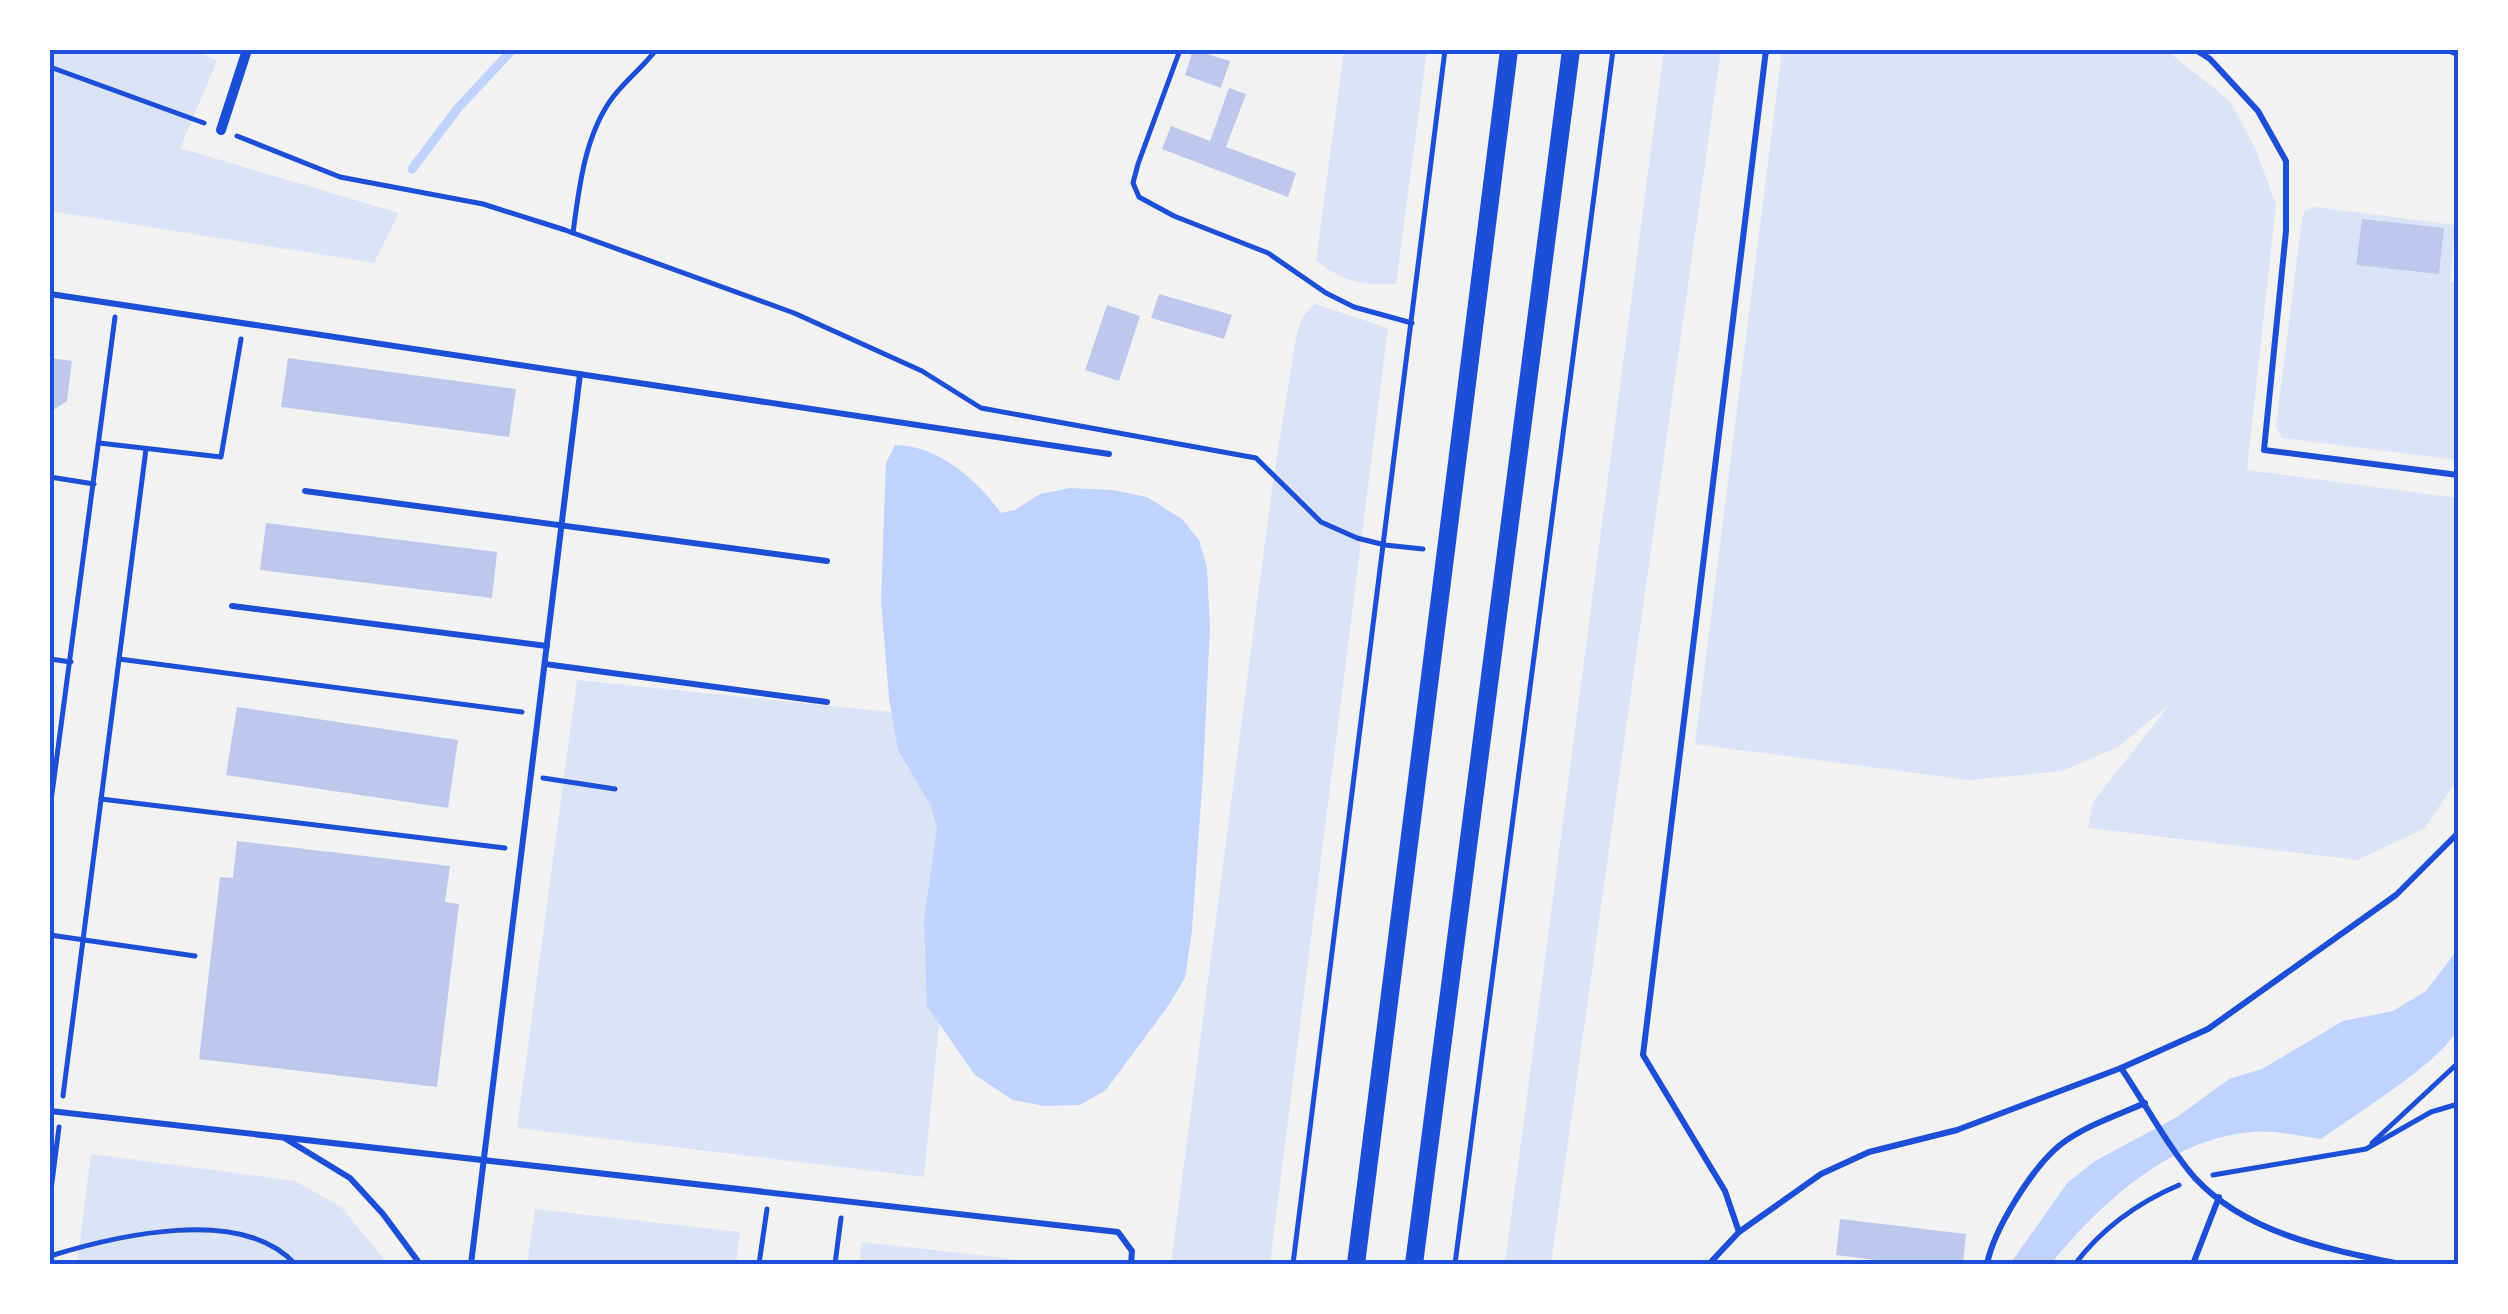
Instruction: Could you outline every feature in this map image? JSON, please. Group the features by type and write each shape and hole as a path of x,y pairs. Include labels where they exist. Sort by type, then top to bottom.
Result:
{"main road":[{"path":"1356,1264 1509,50"},
{"path":"1414,1264 1571,50"}],"street":[{"path":"222,130 247,50"}],"lane":[{"path":"1739,1232 1725,1192 1643,1055 1766,50"},
{"path":"2196,50 2210,59 2258,111 2286,161 2286,231 2264,450 2458,476"},
{"path":"50,294 1109,454"},
{"path":"471,1264 580,374"},
{"path":"305,491 827,561"},
{"path":"232,606 547,646"},
{"path":"545,664 827,702"},
{"path":"1709,1264 1739,1232 1821,1174 1869,1152 1957,1130 2121,1068 2208,1029 2396,895 2458,834"},
{"path":"2121,1068 2196,1178 2244,1217 2320,1248 2400,1264"},
{"path":"1986,1264 1999,1228 2060,1145 2145,1103"},
{"path":"50,1111 1118,1232 1132,1251 1131,1264"},
{"path":"280,1136 350,1178 420,1264"},
{"path":"2193,1264 2219,1197"}],"path":[{"path":"573,233 584,168 597,123 610,100 656,50"},
{"path":"1180,50 1138,164 1134,183 1139,196 1174,216 1268,254 1354,307 1412,322"},
{"path":"1294,1264 1445,50"},
{"path":"1455,1264 1613,50"},
{"path":"2447,50 2458,56"},
{"path":"50,67 340,177 482,204 794,313 922,372 981,408 1256,458 1321,522 1356,538 1385,545 1446,551"},
{"path":"50,809 117,304"},
{"path":"99,443 222,457 244,322"},
{"path":"50,1198 146,449"},
{"path":"50,477 94,484"},
{"path":"50,659 71,662"},
{"path":"119,659 538,714"},
{"path":"50,744 58,745"},
{"path":"530,776 615,789"},
{"path":"101,799 522,850"},
{"path":"50,935 195,956"},
{"path":"2366,1148 2458,1063"},
{"path":"2076,1264 2091,1243 2128,1210 2196,1178 2366,1148 2430,1112 2458,1104"},
{"path":"759,1264 769,1192"},
{"path":"835,1264 843,1200"},
{"path":"50,1256 106,1238 181,1228 259,1241 295,1264"}],"shaded area":[{"path":"50,50 197,50 217,61 180,148 399,213 374,263 50,211"},
{"path":"1344,50 1427,50 1396,284 1353,281 1316,261"},
{"path":"1664,50 1721,50 1551,1264 1505,1264"},
{"path":"1782,50 2166,50 2230,101 2256,150 2276,205 2247,470 2458,498 2458,778 2425,828 2358,860 2088,828 2093,802 2170,704 2118,747 2062,771 1969,780 1695,744"},
{"path":"2314,207 2455,225 2450,281 2458,282 2458,460 2282,438 2276,427 2302,219 2304,212"},
{"path":"1315,304 1388,328 1270,1264 1171,1264 1272,488 1296,337 1303,316"},
{"path":"577,680 969,720 924,1177 517,1128"},
{"path":"91,1154 295,1181 341,1207 388,1264 77,1264"},
{"path":"535,1209 740,1232 736,1264 527,1264"},
{"path":"862,1242 1056,1264 859,1264"}],"water":[{"path":"895,445 941,458 980,488 1001,513 1015,510 1040,494 1070,488 1147,497 1182,519 1199,540 1207,568 1210,627 1203,773 1185,978 1106,1090 1080,1105 1044,1106 1013,1100 975,1075 927,1006 924,920 937,827 931,806 898,750 889,698 881,601 886,463"},
{"path":"2458,949 2458,1026 2451,1039 2419,1070 2375,1102 2321,1139 2252,1132 2193,1147 2165,1161 2114,1197 2051,1264 2010,1264 2068,1182 2095,1161 2177,1117 2229,1079 2262,1069 2343,1021 2393,1011 2426,991"}],"building":[{"path":"1193,50 1230,61 1221,88 1185,75"},
{"path":"1229,88 1246,94 1226,147 1296,173 1288,197 1162,149 1171,126 1210,141"},
{"path":"2362,219 2444,228 2439,274 2356,265"},
{"path":"1159,294 1232,315 1224,339 1151,318"},
{"path":"1107,305 1140,316 1119,381 1085,370"},
{"path":"50,358 72,361 67,401 50,412"},
{"path":"288,358 516,389 509,437 281,407"},
{"path":"266,523 497,552 492,598 260,570"},
{"path":"237,707 458,740 448,808 226,775"},
{"path":"237,841 450,866 445,902 459,904 437,1087 199,1059 220,877 233,878"},
{"path":"1840,1219 1966,1234 1963,1264 1908,1264 1836,1255"}],"waterway":[{"path":"412,169 458,108 512,50"}]}
